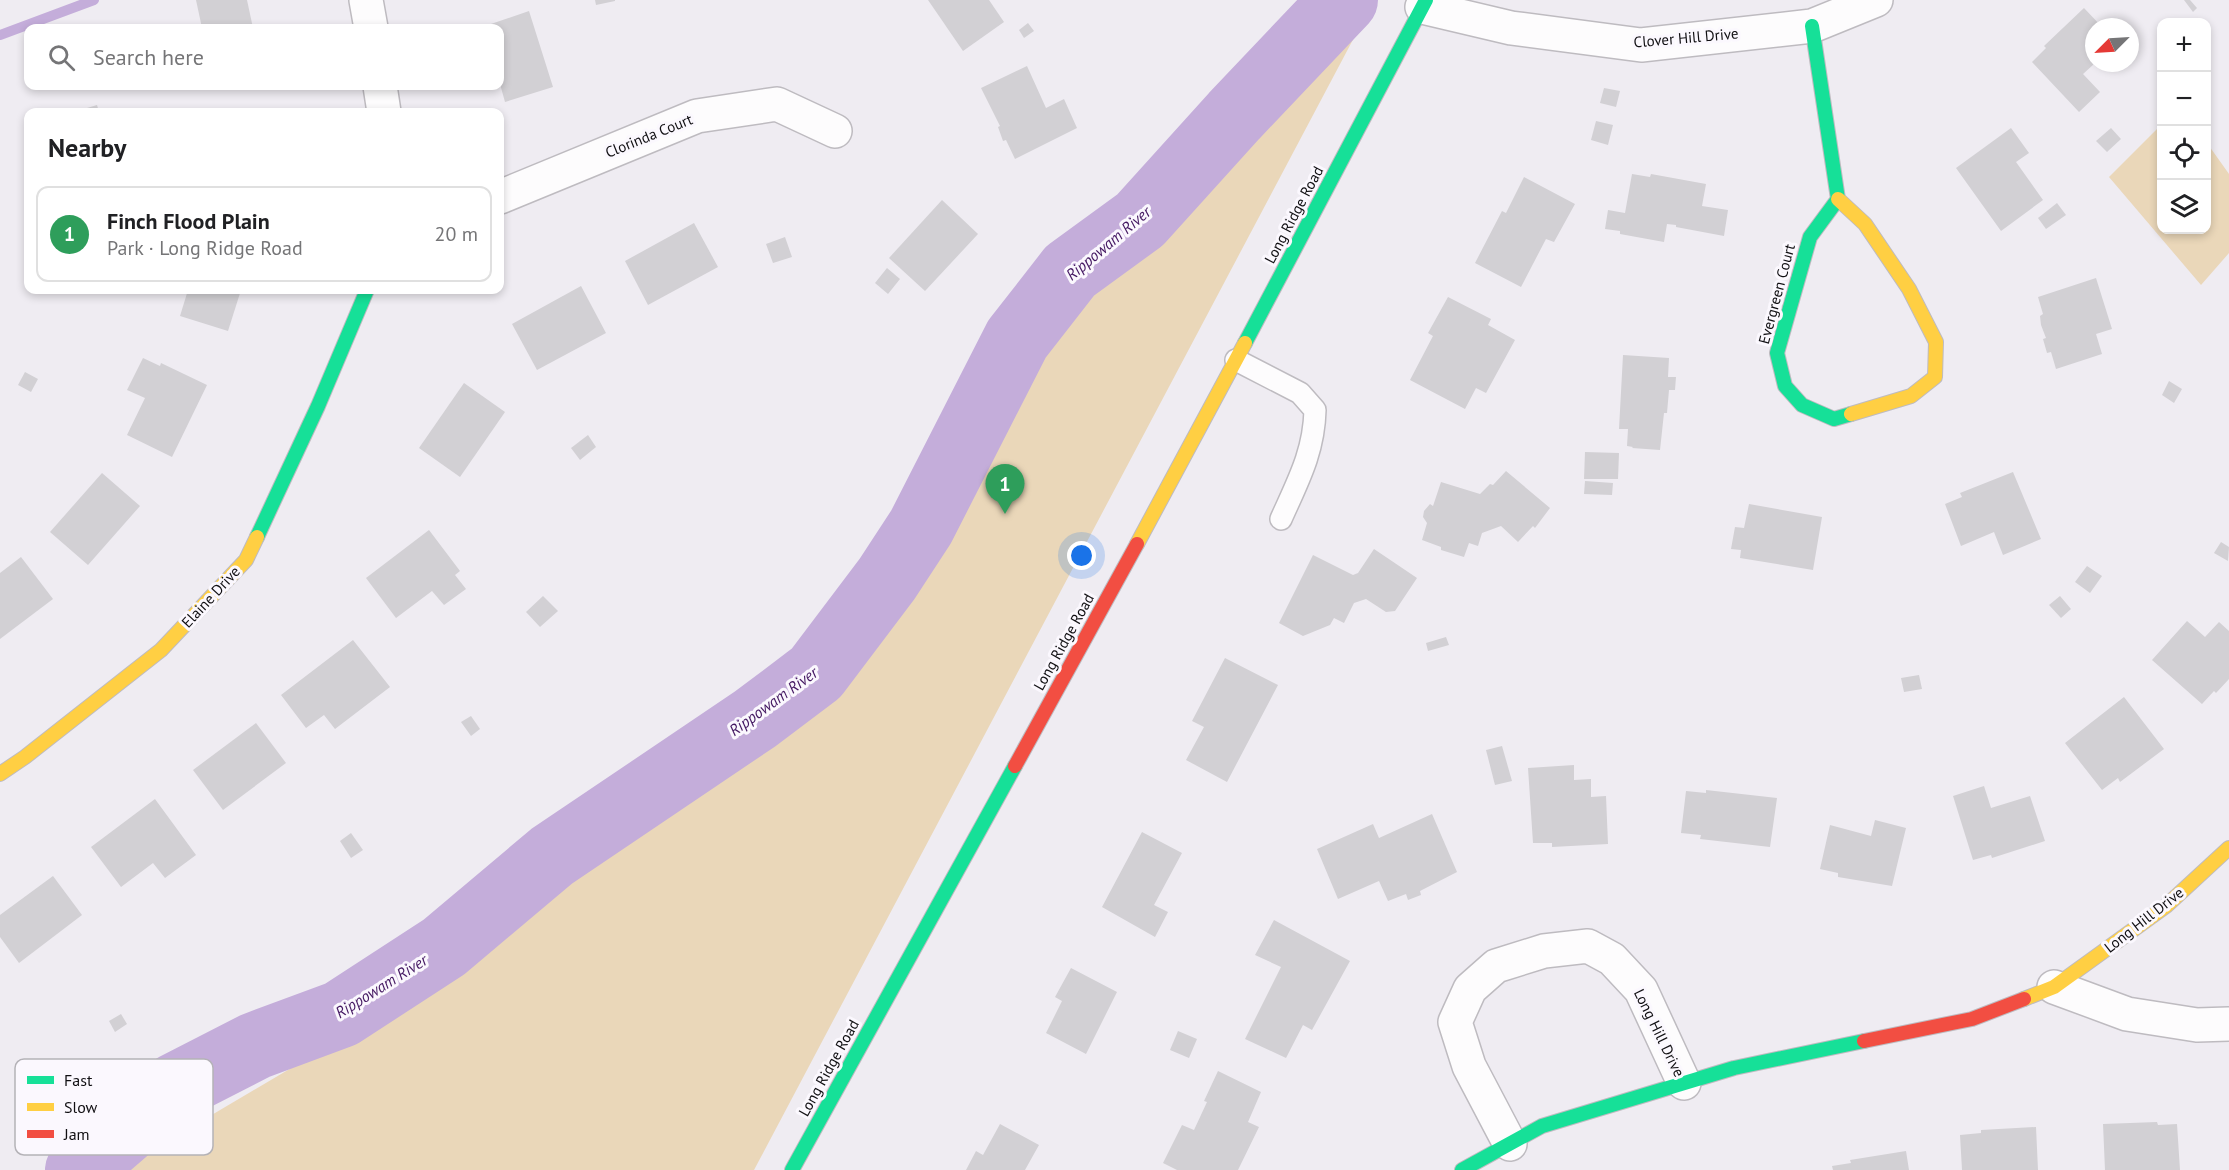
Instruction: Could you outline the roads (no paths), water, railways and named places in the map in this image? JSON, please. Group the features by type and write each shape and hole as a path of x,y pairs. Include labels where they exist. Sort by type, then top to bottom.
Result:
{"street":[{"path":"366,0 369,24"},
{"name":"Clover Hill Drive","path":"1424,4 1511,27 1641,45 1812,26 1876,0"},
{"name":"Long Ridge Road","path":"792,1170 1156,510 1424,4"},
{"path":"1812,26 1838,199"},
{"path":"381,90 383,108"},
{"name":"Clorinda Court","path":"504,195 698,116 777,104 835,131"},
{"name":"Evergreen Court","path":"1838,199 1865,224 1909,289 1936,342 1935,377 1911,396 1834,419 1802,405 1785,386 1777,353 1809,237 1838,199"},
{"name":"Elaine Drive","path":"0,774 161,650 246,560 318,406 365,294"},
{"name":"Long Hill Drive","path":"1462,1170 1542,1126 1734,1068 1972,1019 2054,987 2166,906 2229,848"},
{"name":"Long Hill Drive","path":"1510,1144 1468,1066 1455,1022 1470,989 1496,966 1544,951 1588,946 1612,959 1641,990 1684,1083"},
{"path":"2054,987 2127,1014 2197,1025 2229,1024"}],"lane":[{"path":"1236,360 1300,393 1314,410 1314,432 1307,461 1281,519"}],"waterway":[{"path":"30,24 94,0"},
{"name":"Rippowam River","path":"213,1068 255,1046 341,1014 444,947 552,856 755,719 816,673 887,579 921,527 1017,339 1070,271 1140,220 1344,0"},
{"path":"0,35 24,26"},
{"name":"Rippowam River","path":"79,1170 96,1155"}],"place":[{"name":"Finch Flood Plain","path":"1005,514"}]}
